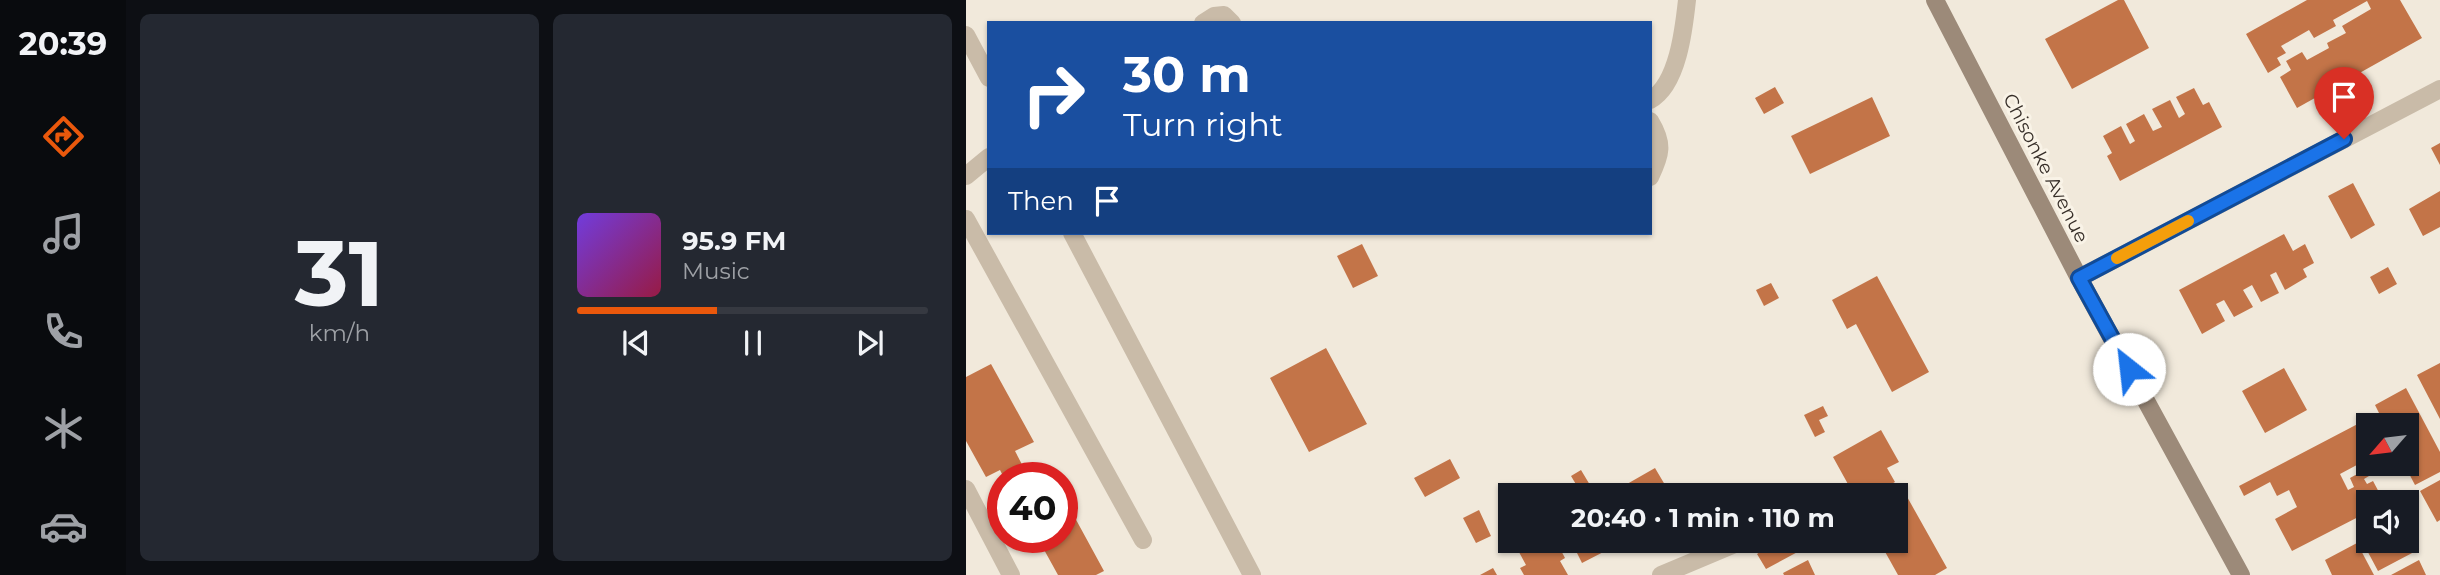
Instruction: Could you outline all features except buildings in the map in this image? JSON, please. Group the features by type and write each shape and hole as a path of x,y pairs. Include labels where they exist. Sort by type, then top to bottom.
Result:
{"street":[{"path":"1652,99 1669,80 1684,24 1687,0"},
{"name":"Chisonke Avenue","path":"1935,0 2079,278 2241,575"},
{"path":"1205,21 1214,16 1224,16 1230,21"},
{"path":"966,35 987,74"},
{"path":"2079,278 2440,89"},
{"path":"1652,124 1656,130 1661,155 1652,173"},
{"path":"966,176 987,159"},
{"path":"966,219 1143,540"},
{"path":"1073,235 1252,575"},
{"path":"966,489 1012,575"},
{"path":"1661,575 1713,553"}],"slow traffic":[{"path":"2117,258 2188,221"}],"route":[{"path":"2129,369 2079,278 2344,139"}]}
